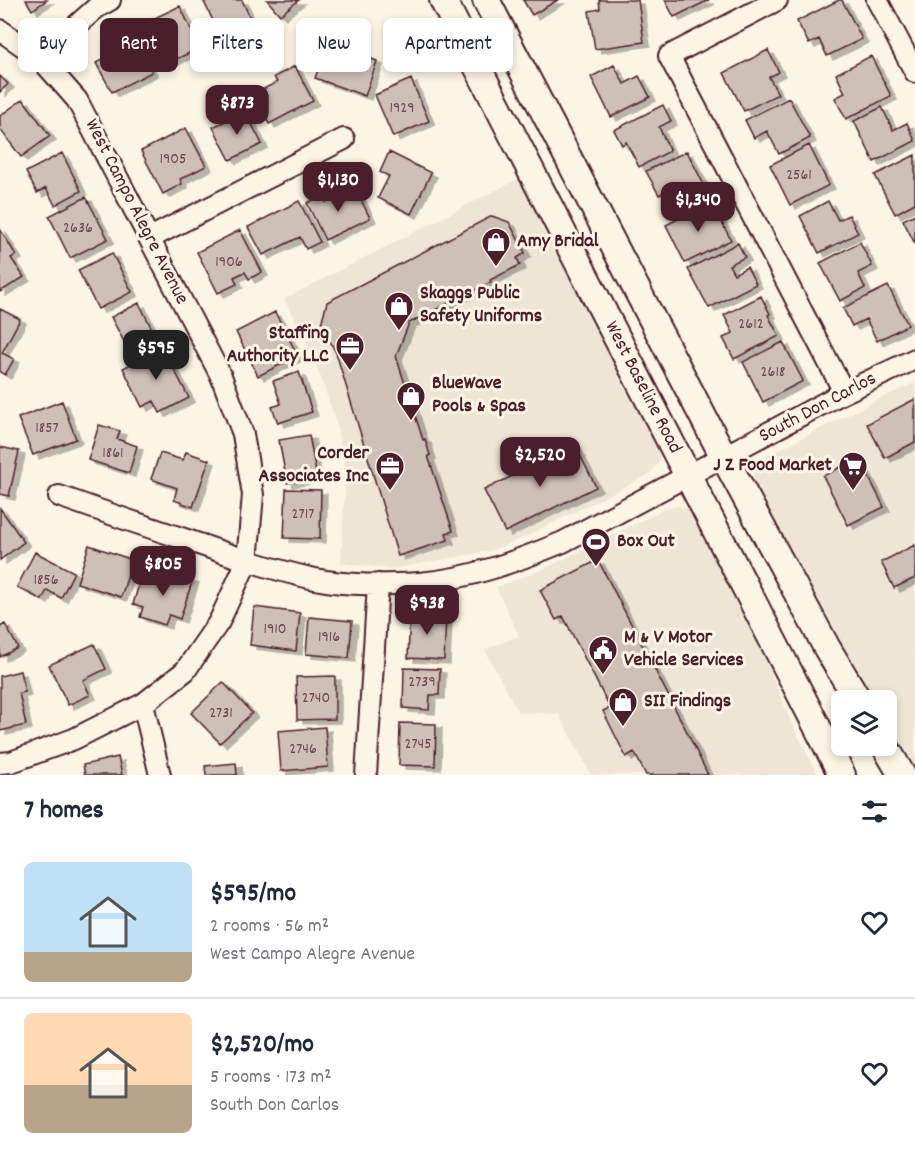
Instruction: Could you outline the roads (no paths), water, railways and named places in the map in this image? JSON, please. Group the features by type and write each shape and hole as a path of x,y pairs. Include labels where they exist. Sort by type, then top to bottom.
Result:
{"main road":[{"name":"West Baseline Road","path":"443,0 842,775"},
{"name":"West Baseline Road","path":"486,0 724,457 826,648 852,690"},
{"path":"823,739 824,775"},
{"path":"891,756 902,775"}],"street":[{"path":"85,18 110,0"},
{"path":"777,0 669,56 844,392"},
{"path":"877,0 915,72"},
{"name":"West Campo Alegre Avenue","path":"0,30 18,43"},
{"name":"West Campo Alegre Avenue","path":"0,763 11,762 74,739 143,704 185,671 219,622 247,561 253,495 243,434 221,376 77,100 52,72"},
{"path":"150,238 344,139"},
{"name":"South Don Carlos","path":"59,496 247,561 316,579 378,584 420,583 454,578 516,562 563,542 844,392 915,359"},
{"path":"366,775 378,584"},
{"path":"143,704 160,775"}],"place":[{"name":"Amy Bridal","path":"496,268"},
{"name":"Skaggs Public Safety Uniforms","path":"399,332"},
{"name":"Staffing Authority LLC","path":"350,372"},
{"name":"BlueWave Pools & Spas","path":"411,422"},
{"name":"Corder Associates Inc","path":"390,492"},
{"name":"J Z Food Market","path":"853,492"},
{"name":"Box Out","path":"596,568"},
{"name":"M & V Motor Vehicle Services","path":"603,676"},
{"name":"SII Findings","path":"623,728"}]}
